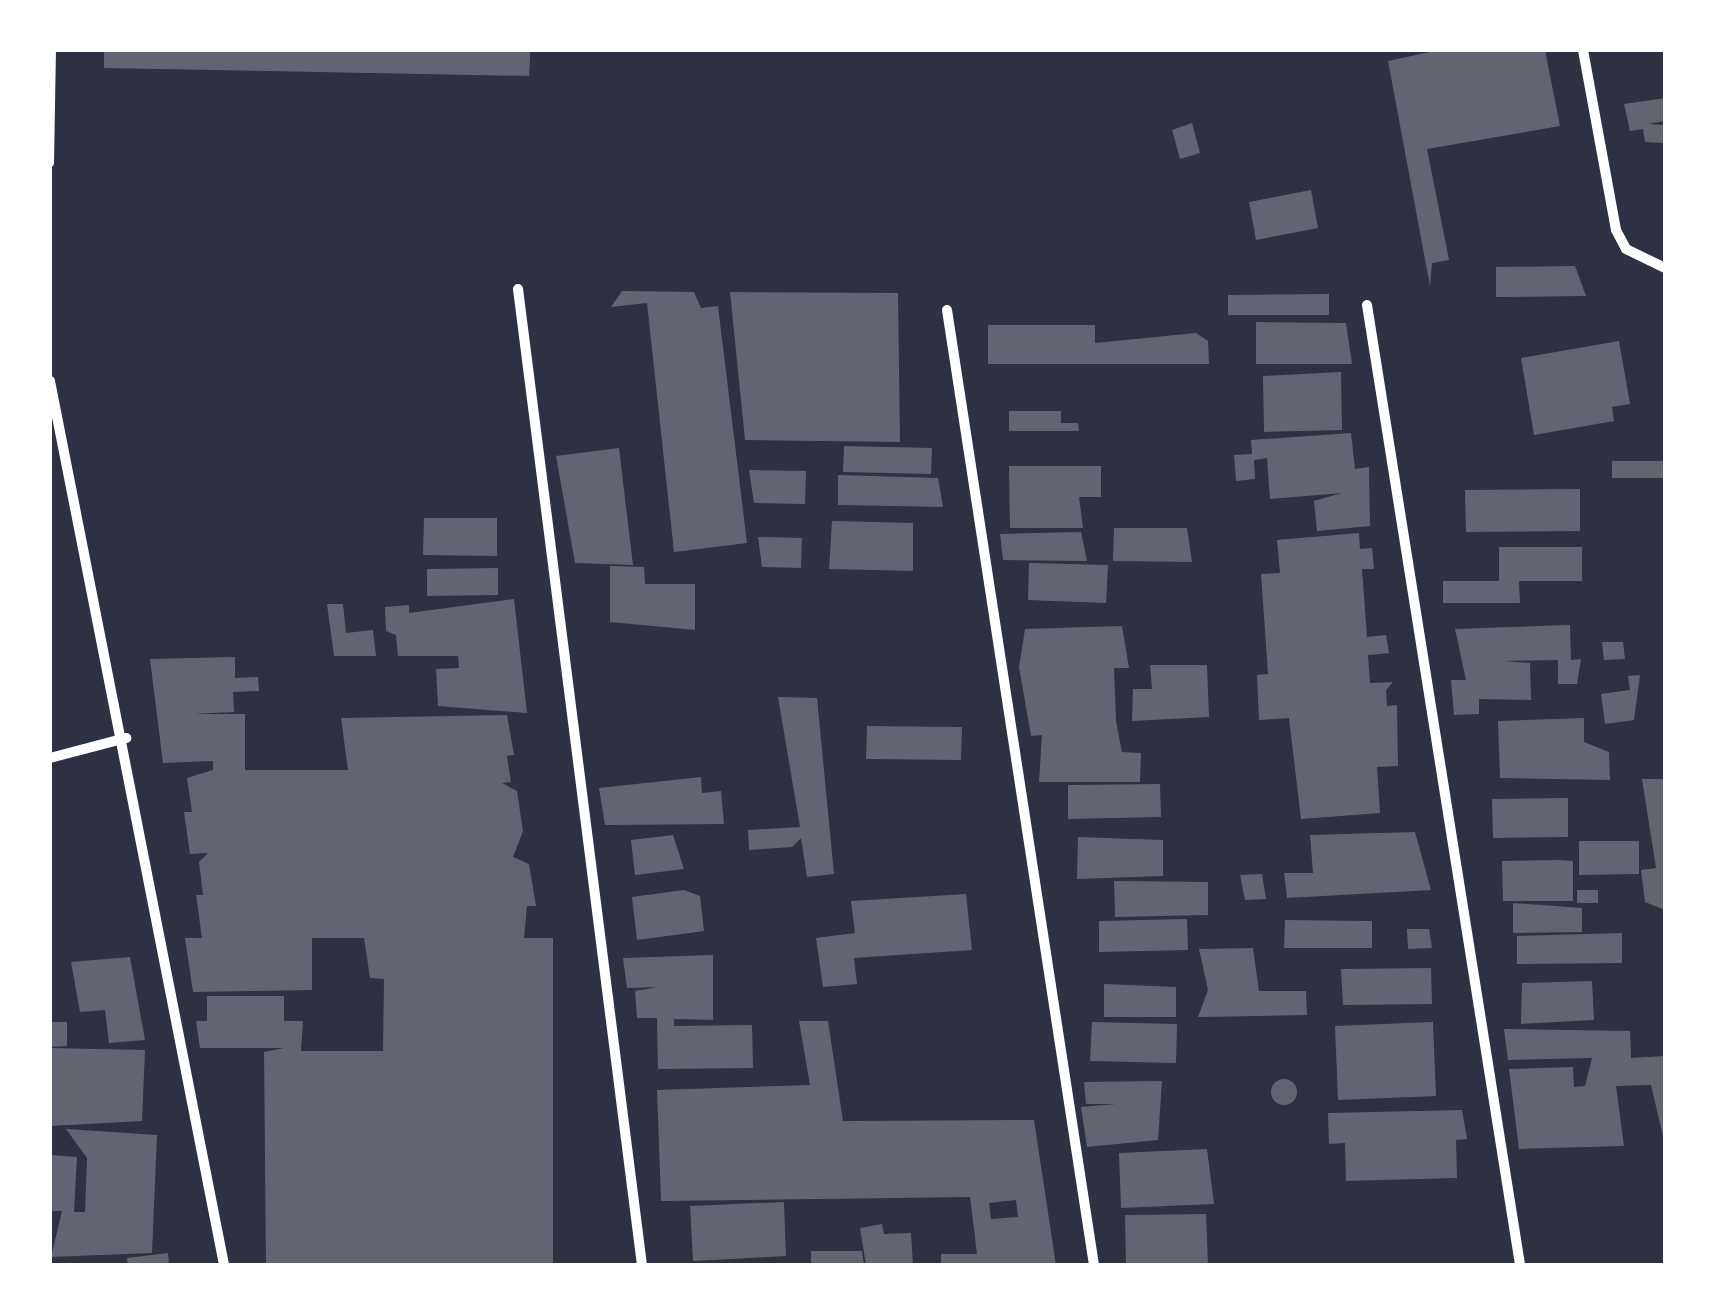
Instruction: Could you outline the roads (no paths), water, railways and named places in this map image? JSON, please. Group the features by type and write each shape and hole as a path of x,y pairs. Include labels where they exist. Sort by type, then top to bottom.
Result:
{"street":[{"path":"1583,50 1616,230 1626,249 1665,268"},
{"path":"518,289 642,1265"},
{"path":"1367,304 1520,1265"},
{"path":"947,310 1094,1265"},
{"path":"50,381 126,738 224,1265"},
{"path":"50,758 126,738"}],"lane":[{"path":"50,163 52,50"}]}
